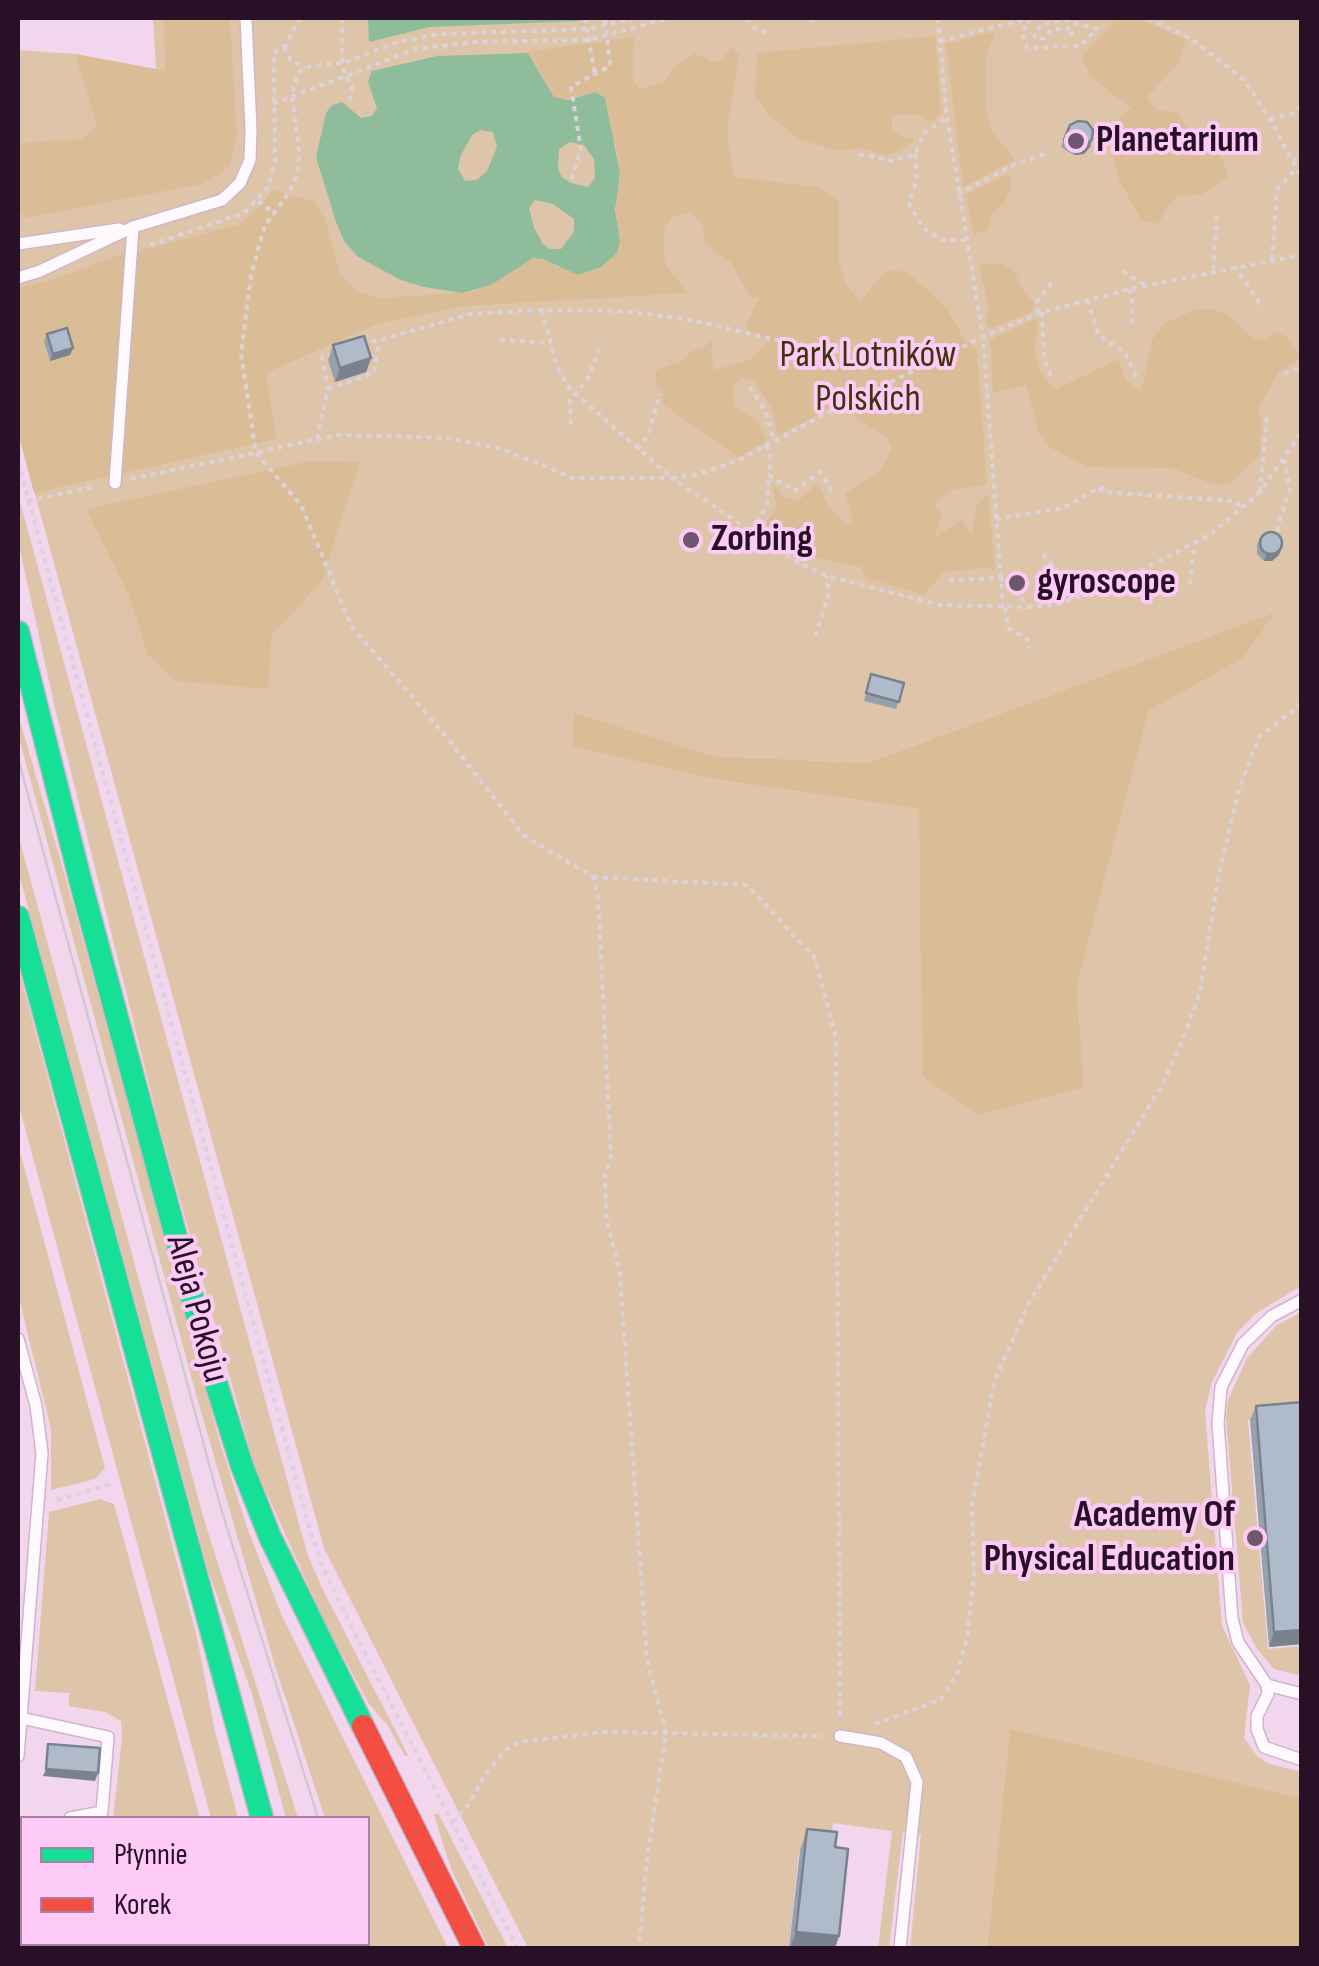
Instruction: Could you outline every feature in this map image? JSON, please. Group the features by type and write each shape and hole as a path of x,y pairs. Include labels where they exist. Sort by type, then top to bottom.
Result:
{"main road":[{"name":"Aleja Pokoju","path":"18,632 87,906 211,1367 242,1466 298,1596 474,1948"},
{"name":"Aleja Pokoju","path":"18,917 261,1816"}],"lane":[{"path":"18,278 133,227 222,200 240,182 250,160 252,129 246,18"},
{"path":"18,244 133,227"},
{"path":"115,482 133,227"},
{"path":"1302,1300 1272,1316 1244,1344 1226,1373 1218,1405 1232,1618 1238,1642 1268,1685 1268,1694 1257,1716 1259,1739 1271,1751 1302,1760"},
{"path":"18,1340 36,1406 42,1453 18,1756"},
{"path":"1268,1685 1302,1694"},
{"path":"20,1718 108,1737 102,1812 81,1816"},
{"path":"840,1736 882,1743 906,1757 917,1782 900,1948"}],"path":[{"path":"272,72 274,53 284,46 300,18"},
{"path":"342,18 345,74 352,88 350,102"},
{"path":"585,18 594,75"},
{"path":"572,179 582,150 571,87 610,66 605,18"},
{"path":"635,18 587,29 438,34 398,42 344,63 305,68 294,78 292,95 298,173 288,194 264,225 251,275 240,354 256,453 301,505 352,627 523,834 594,876 748,884 814,958 836,1038 840,1736"},
{"path":"272,104 416,50 441,45 589,40 669,18"},
{"path":"747,18 753,27 770,34"},
{"path":"938,18 958,194 983,337 1004,608 1008,628 1027,639 1030,648"},
{"path":"940,41 1030,18 1022,31"},
{"path":"1148,18 1174,28 1222,59 1244,80 1302,180"},
{"path":"1022,31 1027,48 1080,46 1097,29 1066,20 1043,24 1034,33"},
{"path":"1034,33 1035,38 1044,38 1051,30 1067,28 1074,32 1064,38"},
{"path":"1022,31 1034,33"},
{"path":"284,46 290,59 305,68"},
{"path":"1270,119 1291,114 1302,106"},
{"path":"948,118 926,132 914,154 916,178 909,204 924,228 943,240 969,240"},
{"path":"958,194 1047,152"},
{"path":"859,154 892,160 914,154"},
{"path":"1292,160 1302,157"},
{"path":"1272,260 1278,190 1296,168"},
{"path":"258,202 272,212"},
{"path":"147,246 244,213"},
{"path":"1213,270 1217,216"},
{"path":"28,502 338,434 447,438 502,450 572,478 672,478 696,474 725,465 1040,312 1213,270 1302,255"},
{"path":"1234,266 1263,308"},
{"path":"1123,270 1145,285"},
{"path":"1052,379 1044,358 1037,301 1055,279"},
{"path":"1130,289 1131,326"},
{"path":"1087,300 1099,336 1124,352 1136,379"},
{"path":"542,310 557,368 574,392 672,478 797,562 826,576 940,605 1031,608 1072,600 1194,545 1260,492 1302,432"},
{"path":"351,348 471,314 626,311 817,349 920,362 924,368"},
{"path":"328,389 374,374 380,340"},
{"path":"500,340 550,343"},
{"path":"572,424 570,400 588,378 599,348"},
{"path":"317,439 328,389 322,357 337,353"},
{"path":"1284,374 1302,366"},
{"path":"750,386 766,412 774,441"},
{"path":"637,449 648,434 660,394"},
{"path":"1260,492 1267,412"},
{"path":"753,532 767,504 770,456 766,445"},
{"path":"1292,447 1302,452"},
{"path":"1277,531 1290,488 1284,460"},
{"path":"18,462 311,1534 332,1586 517,1948"},
{"path":"769,474 794,491 820,472 834,495"},
{"path":"996,519 1063,508 1099,488 1107,488"},
{"path":"1099,488 1103,492 1235,501 1242,508"},
{"path":"1190,584 1194,545"},
{"path":"1043,554 1064,580 1072,600"},
{"path":"814,636 828,596 826,576"},
{"path":"949,580 1000,578 1031,608"},
{"path":"452,1822 471,1802 485,1774 506,1750 519,1742 602,1732 840,1736 940,1700 956,1677 967,1638 974,1576 972,1506 994,1382 1029,1303 1162,1085 1200,992 1218,878 1239,789 1259,738 1302,703"},
{"path":"594,876 611,1156 604,1174 606,1215 620,1276 647,1660 666,1733 647,1859 639,1948"},
{"path":"50,1502 115,1483"}],"green space":[{"name":"Park Lotników Polskich","path":"153,18 1301,18 1301,1286 1255,1314 1237,1333 1212,1382 1205,1411 1222,1626 1250,1685 1244,1738 1258,1757 1301,1772 1301,1798 1010,1730 987,1948 910,1948 921,1834 903,1832 889,1948 878,1948 892,1831 833,1823 829,1853 799,1851 789,1948 528,1948 324,1548 18,432 18,50 75,54 156,69","holes":["1273,614 1244,658 1149,711 1077,986 1084,1087 922,1076 920,809 713,779 572,745 575,714 714,756 867,763"]},
{"path":"164,18 230,18 237,136 230,164 201,184 27,218 18,211 18,143 81,139 97,126 75,54 165,71"},
{"path":"1113,18 1142,20 1186,39 1179,63 1146,98 1158,110 1178,113 1191,132 1223,159 1228,177 1203,194 1178,196 1158,224 1142,221 1119,180 1113,133 1120,118 1131,108 1090,76 1082,59 1113,24"},
{"path":"996,31 986,56 986,112 993,132 1015,160 963,187 946,44"},
{"path":"935,36 941,114 930,122 916,114 892,115 892,130 914,138 888,156 861,148 836,151 797,138 770,116 755,96 757,53"},
{"name":"Park Lotników Polskich","path":"634,37 633,82 640,89 664,82 677,65 694,53 713,62 721,60 731,47 739,54 727,129 734,177 818,187 839,201 839,263 846,284 860,301 887,270 907,272 946,307 965,341 977,348 987,485 955,489 939,499 936,507 942,513 933,539 962,519 972,536 976,507 988,493 995,571 987,568 944,572 923,595 866,578 861,567 815,558 764,526 777,507 772,482 782,496 798,501 818,483 829,508 849,526 853,521 845,493 880,471 892,448 887,437 859,421 842,402 778,436 772,409 754,381 743,377 733,385 734,407 757,420 767,441 738,457 664,405 655,371 684,360 691,351 712,340 713,370 750,360 767,341 745,327 759,298 750,297 730,261 713,252 705,242 702,224 691,213 672,216 665,228 663,249 667,266 687,293 465,306 377,324 266,373 277,439 34,493 18,432 18,288 114,257 238,225 273,190 313,201 325,219 341,276 359,292 382,298 473,292 533,258 557,268 620,241 615,219 620,173 617,149 608,107 577,96 561,101 554,97 532,55 524,52"},
{"path":"1008,174 1012,184 1005,201 993,212 988,230 974,234 965,195"},
{"path":"1003,264 1015,272 1033,302 1033,311 992,328 987,326 989,309 979,265"},
{"path":"1211,309 1228,315 1253,338 1264,340 1276,332 1286,336 1301,357 1279,372 1259,407 1260,454 1229,484 1214,485 1172,468 1088,467 1049,447 1039,433 1026,385 993,393 990,340 1025,323 1038,318 1035,350 1039,369 1055,390 1118,359 1126,380 1141,392 1152,340 1163,324 1194,310"},
{"path":"310,461 360,462 322,581 272,635 268,689 176,681 148,655 128,593 86,509"},
{"path":"18,494 307,1553 408,1755 405,1756 388,1726 369,1704 326,1625 255,1467 161,1132 54,704 18,541"},
{"path":"1274,613 1244,658 1149,711 1077,986 1084,1087 979,1115 922,1076 919,809 713,779 572,746 574,713 714,756 867,763"},
{"path":"18,714 221,1446 248,1530 282,1616 448,1948 367,1948 370,1816 324,1816 275,1666 197,1398 18,734"},
{"path":"18,834 203,1516 297,1816 285,1816 252,1694 209,1573 18,870"},
{"path":"18,967 197,1637 215,1731 237,1816 210,1816 18,1102"},
{"path":"18,1144 105,1468 95,1479 51,1490 51,1429 18,1294"},
{"path":"1301,1312 1301,1415 1248,1420 1268,1649 1301,1646 1301,1676 1274,1669 1243,1623 1226,1418 1228,1400 1247,1358 1277,1325"},
{"path":"100,1499 114,1504 199,1816 113,1816 121,1721 105,1712 69,1706 69,1693 35,1691 49,1512"},
{"path":"1010,1729 1301,1798 1301,1948 987,1948"},
{"path":"438,1813 508,1948 489,1948 451,1869 434,1815"},
{"path":"18,1851 20,1946 236,1948 18,1948"}],"shaded area":[{"path":"368,18 581,21 430,27 369,42"},
{"path":"528,53 554,97 568,100 596,92 605,98 620,173 615,210 620,241 617,253 601,267 578,275 533,258 491,285 462,293 401,280 358,257 344,241 316,157 326,113 332,105 342,102 361,118 372,116 377,108 368,82 372,71 437,56","holes":["480,130 493,132 497,147 487,171 477,180 465,181 458,169 460,157 472,135","570,142 584,145 594,159 595,178 588,187 562,177 558,169 559,149","535,200 553,204 574,219 574,232 561,249 543,244 529,208"]}],"building":[{"name":"Planetarium","path":"1087,122 1093,130 1086,146 1077,148 1064,140 1070,125"},
{"path":"67,328 73,348 53,354 47,334"},
{"path":"364,336 371,358 340,368 333,345"},
{"path":"1271,532 1279,535 1279,551 1271,554 1263,551 1260,543 1263,535"},
{"path":"871,674 904,683 899,702 866,693"},
{"path":"1302,1402 1302,1630 1274,1632 1256,1406"},
{"path":"48,1744 100,1748 98,1773 46,1769"},
{"path":"807,1829 837,1832 835,1847 848,1849 839,1936 796,1932"}],"tram line":[{"path":"18,758 222,1512 317,1816"}],"traffic: fast":[{"path":"18,632 82,887 211,1367 242,1466 270,1537 363,1726"},
{"path":"18,917 261,1816"}],"traffic: jam":[{"path":"363,1726 474,1948"}],"place":[{"name":"Planetarium","path":"1076,141"},
{"name":"Zorbing","path":"691,540"},
{"name":"gyroscope","path":"1017,583"},
{"name":"Academy Of Physical Education","path":"1255,1538"}]}
